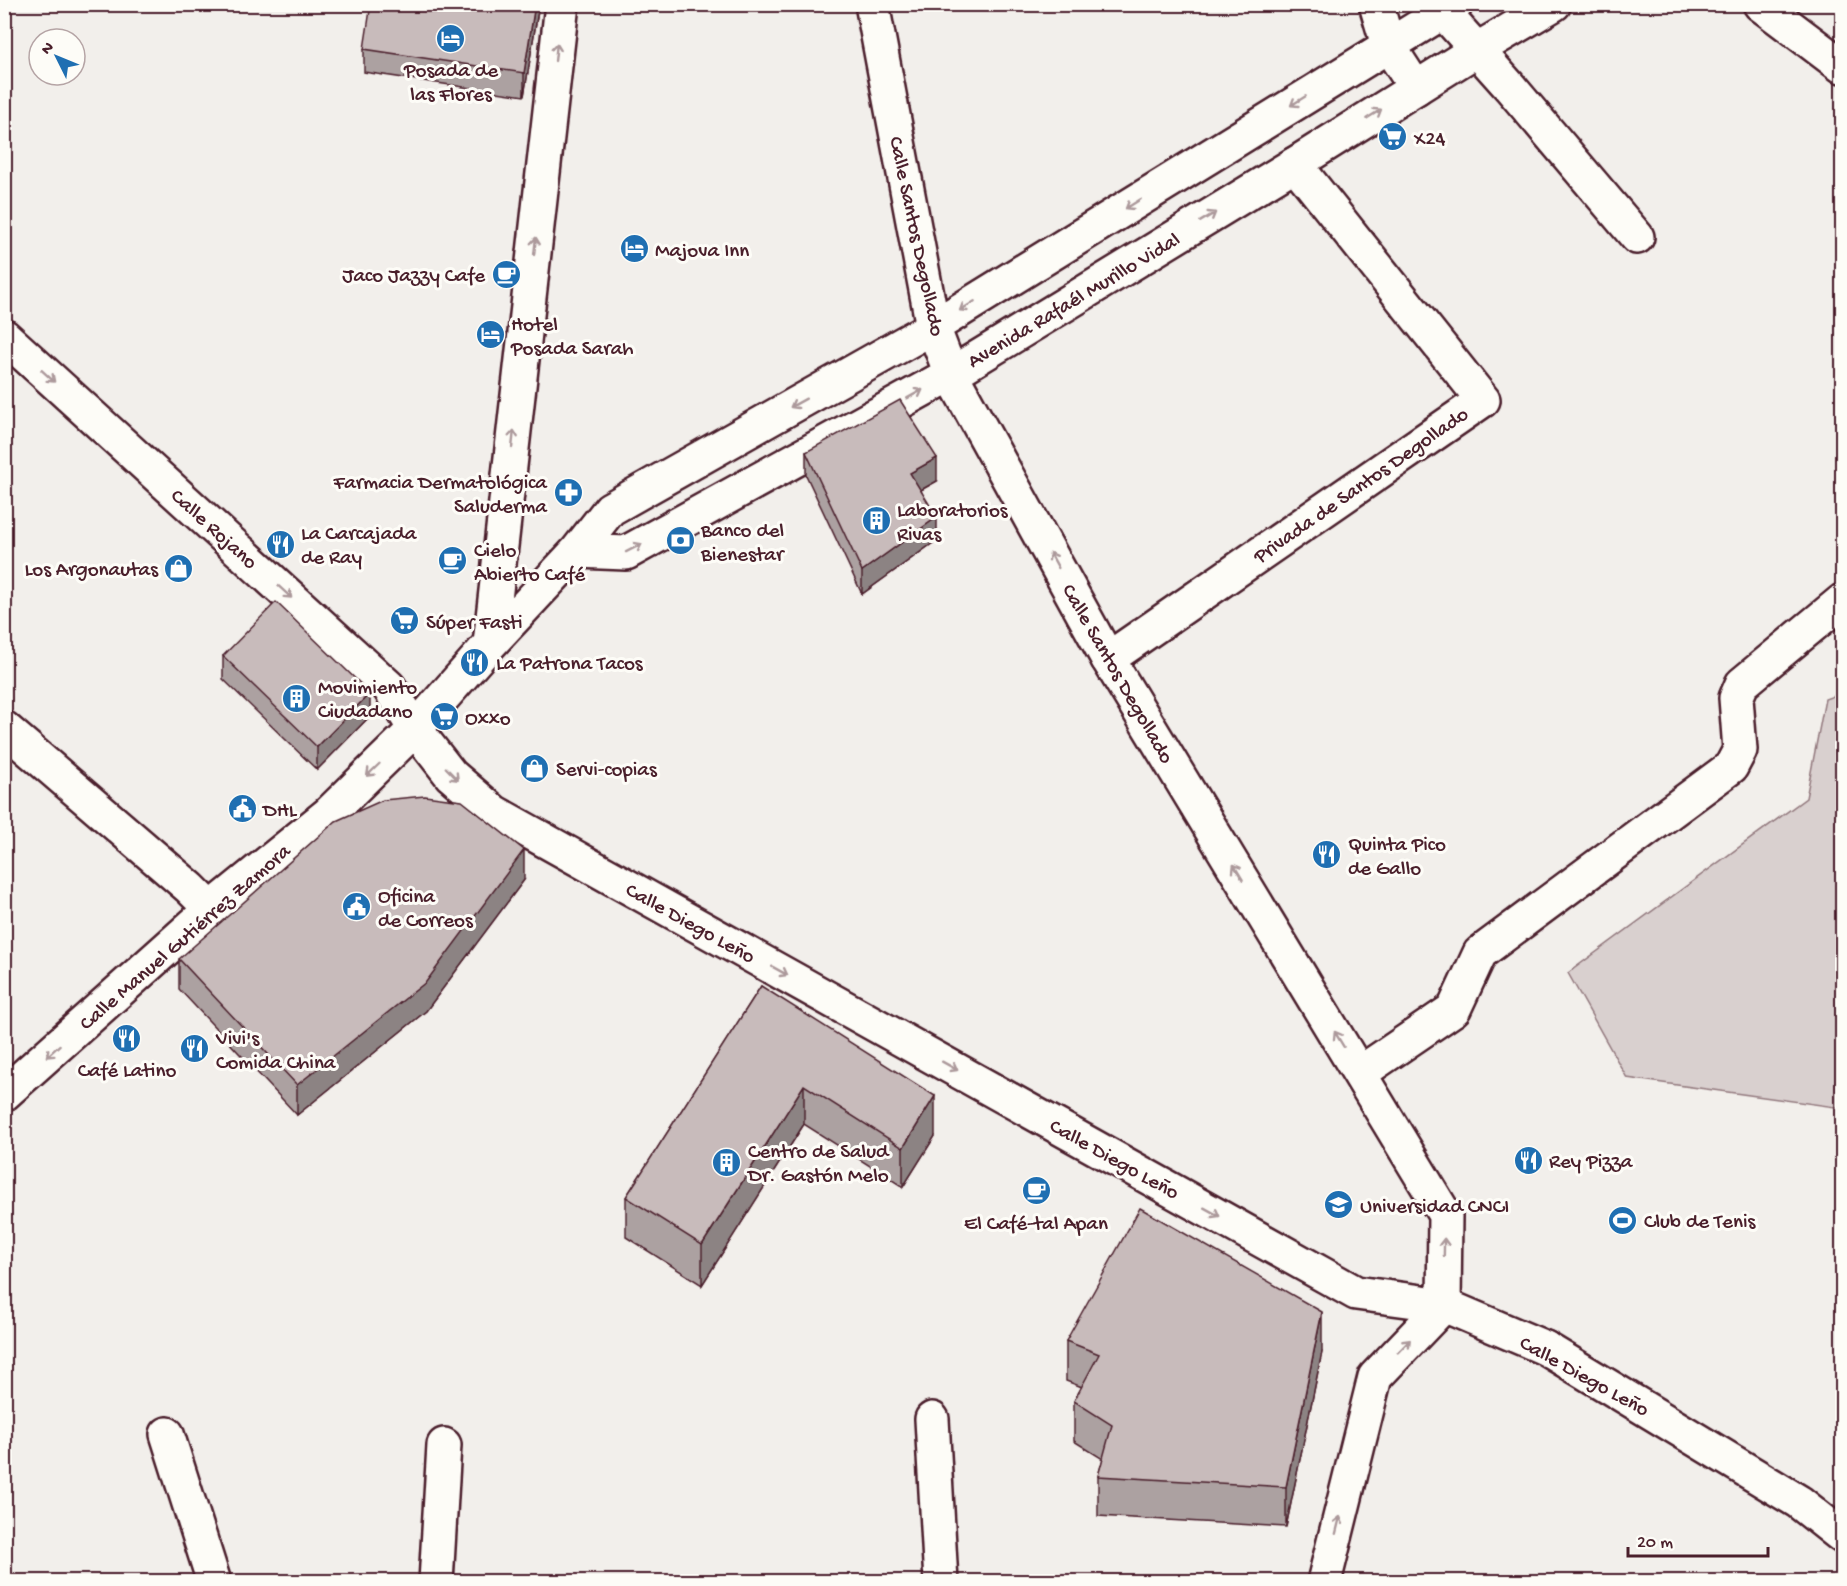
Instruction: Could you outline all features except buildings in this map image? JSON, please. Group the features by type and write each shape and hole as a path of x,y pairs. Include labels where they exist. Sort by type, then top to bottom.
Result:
{"main road":[{"path":"490,644 561,4"},
{"name":"Calle Santos Degollado","path":"872,4 933,327 951,374 1108,659 1444,1215 1444,1305"},
{"path":"1376,4 1388,45 1416,88"},
{"name":"Avenida Rafaél Murillo Vidal","path":"577,551 626,553 951,374 1554,4"},
{"path":"1760,4 1842,66"},
{"path":"490,644 577,551 610,509 933,327 1449,8 1478,50 1637,237"},
{"name":"Privada de Santos Degollado","path":"1108,659 1483,400 1295,164"},
{"name":"Calle Rojano","path":"4,336 388,687 415,729"},
{"path":"1360,1073 1454,1009 1480,953 1731,767 1740,750 1736,698 1742,684 1842,601"},
{"name":"Calle Manuel Gutiérrez Zamora","path":"4,1094 211,909 328,814 415,729 490,644"},
{"path":"4,728 190,888 211,909"},
{"name":"Calle Diego Leño","path":"415,729 451,775 494,812 1356,1293 1444,1305 1545,1348 1799,1502 1842,1536"},
{"path":"1324,1581 1375,1377 1444,1305"},
{"path":"932,1419 941,1581"},
{"path":"166,1434 214,1581"},
{"path":"436,1581 444,1445"}],"shaded area":[{"path":"1842,693 1842,1108 1627,1078 1568,973 1806,798 1825,699"}],"place":[{"name":"Posada de las Flores","path":"451,38"},
{"name":"X24","path":"1393,137"},
{"name":"Majova Inn","path":"634,249"},
{"name":"Jaco Jazzy Cafe","path":"506,274"},
{"name":"Hotel Posada Sarah","path":"490,335"},
{"name":"Farmacia Dermatológica Saluderma","path":"568,493"},
{"name":"Laboratorios Rivas","path":"876,521"},
{"name":"Banco del Bienestar","path":"680,541"},
{"name":"La Carcajada de Ray","path":"280,544"},
{"name":"Cielo Abierto Café","path":"453,561"},
{"name":"Los Argonautas","path":"179,568"},
{"name":"Súper Fasti","path":"405,621"},
{"name":"La Patrona Tacos","path":"475,662"},
{"name":"Movimiento Ciudadano","path":"297,698"},
{"name":"Oxxo","path":"444,717"},
{"name":"Servi-copias","path":"535,768"},
{"name":"DHL","path":"242,809"},
{"name":"Quinta Pico de Gallo","path":"1327,855"},
{"name":"Oficina de Correos","path":"357,907"},
{"name":"Café Latino","path":"127,1038"},
{"name":"Vivi's Comida China","path":"195,1049"},
{"name":"Rey Pizza","path":"1528,1160"},
{"name":"Centro de Salud Dr. Gastón Melo","path":"727,1162"},
{"name":"El Café-tal Apan","path":"1036,1191"},
{"name":"Universidad CNCI","path":"1339,1205"},
{"name":"Club de Tenis","path":"1623,1220"}]}
